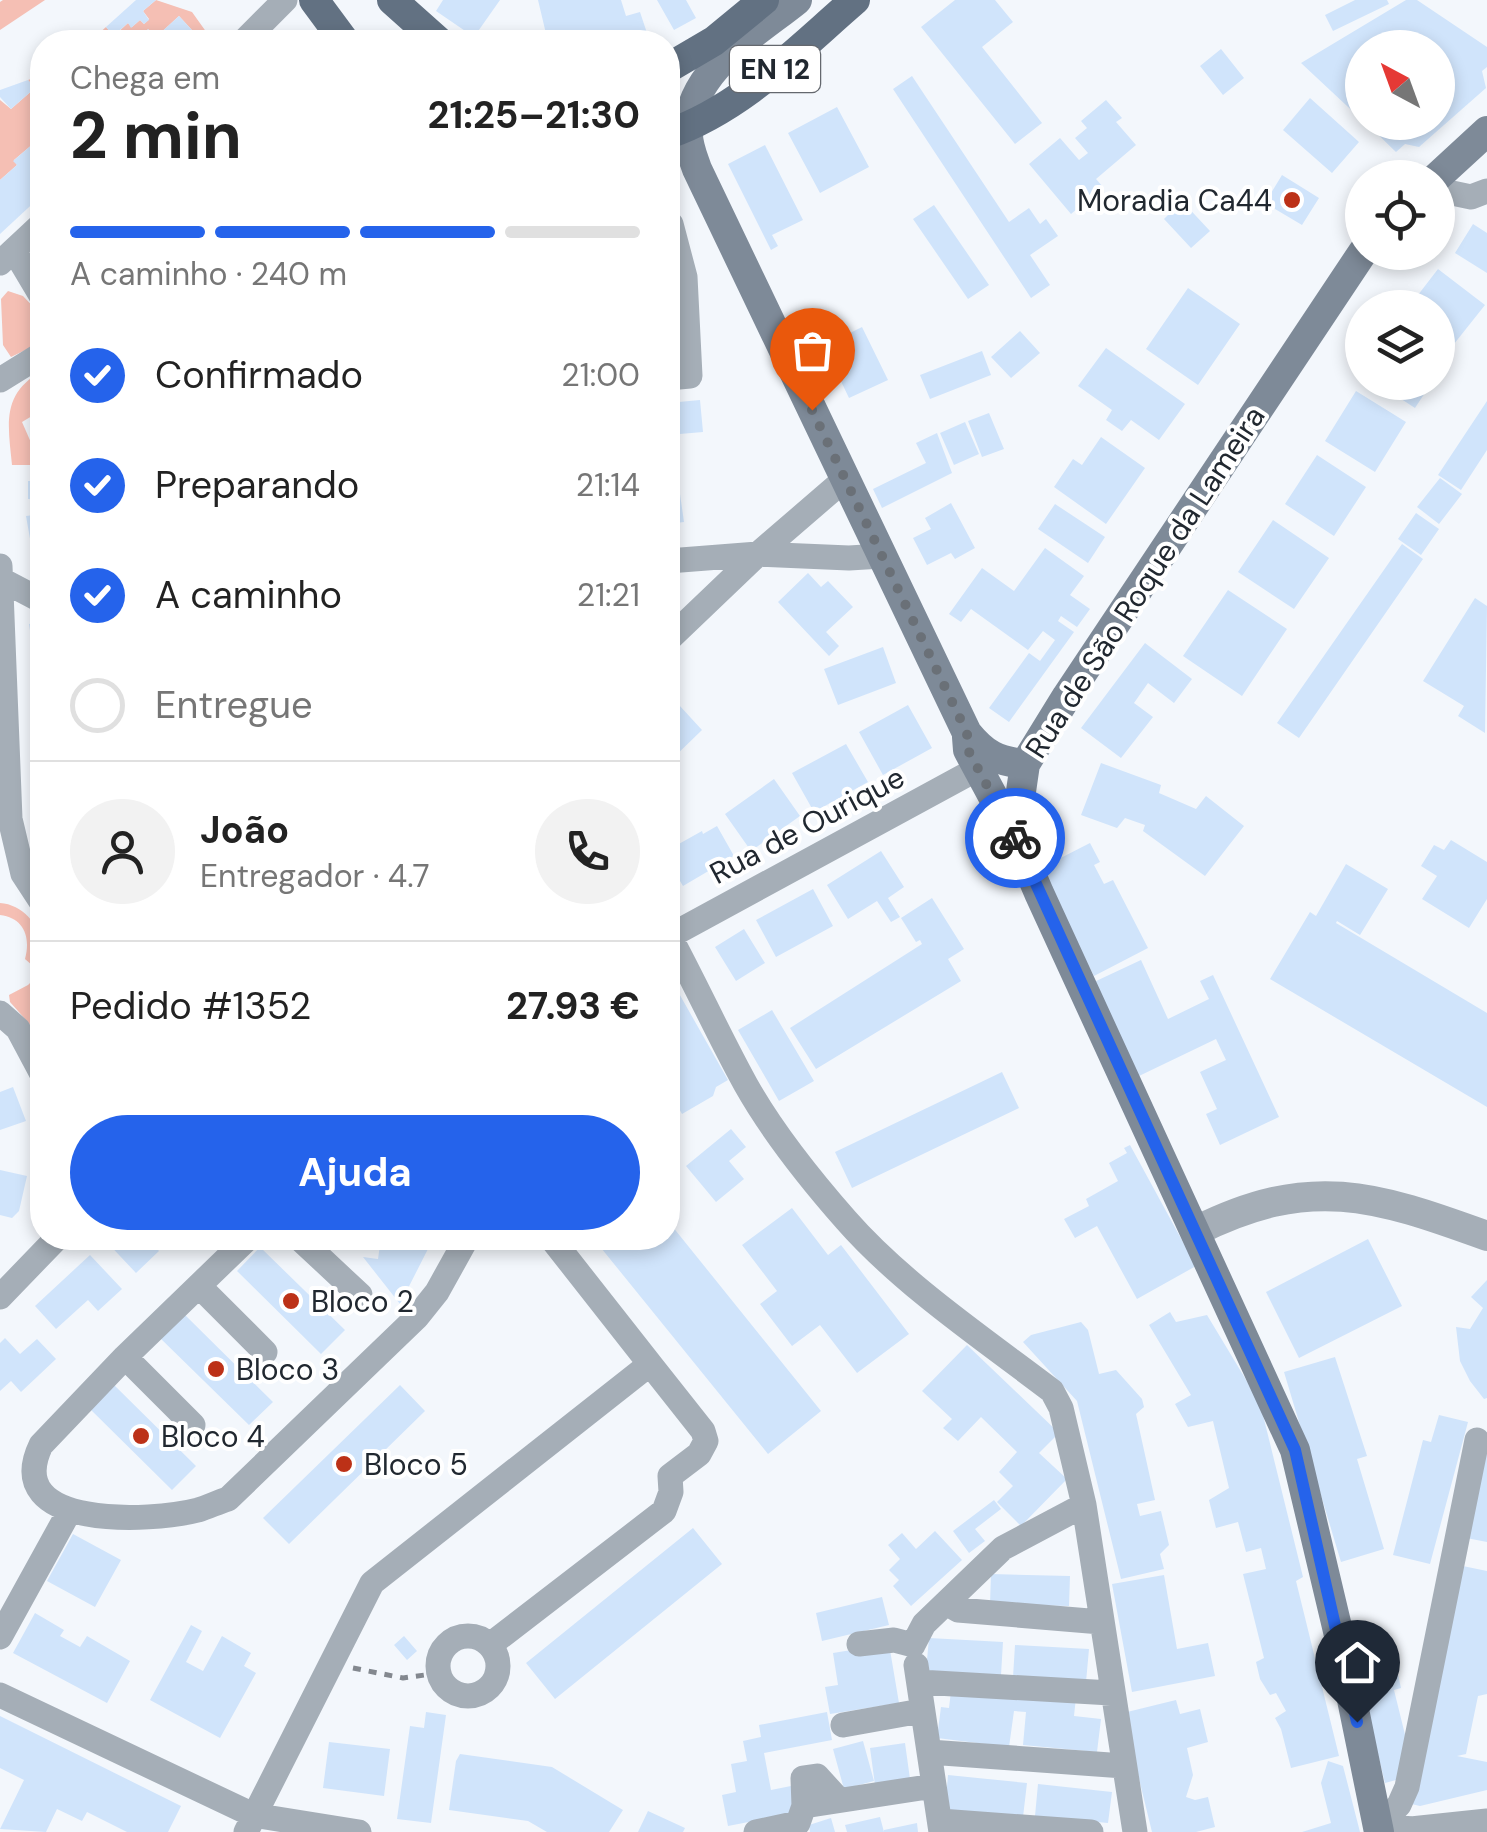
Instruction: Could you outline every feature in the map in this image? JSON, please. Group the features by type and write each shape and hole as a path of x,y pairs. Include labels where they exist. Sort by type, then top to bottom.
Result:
{"main road":[{"path":"314,0 336,30"},
{"path":"392,0 426,30"},
{"name":"EN 12","path":"680,61 714,42 764,0"},
{"path":"680,127 717,65 797,0"},
{"name":"EN 12","path":"680,130 744,95 855,0"},
{"path":"1455,160 1487,130"},
{"path":"680,133 689,144 697,169 967,733 982,751 998,761 1025,764"},
{"name":"Rua de São Roque da Lameira","path":"1351,270 1067,696 1025,764 1018,805 1019,846 1295,1450 1379,1828"},
{"path":"967,733 968,750 1019,846"}],"street":[{"path":"255,30 285,0"},
{"path":"1455,194 1471,197 1487,192"},
{"path":"30,235 7,256 30,283"},
{"path":"680,261 684,278 680,357"},
{"path":"0,380 30,361"},
{"path":"680,629 845,479"},
{"path":"680,560 758,554 882,556"},
{"path":"0,566 10,819 23,874 30,885"},
{"path":"0,579 30,595"},
{"name":"Rua de Ourique","path":"680,930 977,769"},
{"path":"0,848 10,819"},
{"path":"680,959 748,1088 796,1158 847,1221 870,1246 929,1295 1052,1391 1061,1408 1084,1505 1135,1832"},
{"path":"0,1013 18,1029 30,1052"},
{"path":"1196,1231 1264,1204 1310,1194 1354,1196 1487,1236"},
{"path":"0,1297 45,1250"},
{"path":"236,1250 59,1424 31,1462 31,1484 45,1502 96,1516 124,1516 197,1510 228,1498 417,1317 438,1292 461,1250"},
{"path":"313,1250 360,1295"},
{"path":"490,1645 664,1511 671,1492 670,1476 699,1454 706,1441 560,1250"},
{"path":"199,1286 265,1352"},
{"path":"125,1357 193,1425"},
{"path":"249,1824 372,1582 650,1364"},
{"path":"1379,1828 1399,1806 1407,1787 1477,1440"},
{"path":"1084,1505 1004,1548 924,1624 913,1645 941,1827 1091,1832"},
{"path":"0,1637 70,1510"},
{"path":"946,1602 958,1610 1101,1622"},
{"path":"472,1636 490,1645 496,1653 498,1672 488,1689 460,1696 452,1692 439,1673 440,1656 452,1641 472,1636"},
{"path":"859,1644 894,1640 913,1645"},
{"path":"919,1682 1111,1693"},
{"path":"0,1695 249,1824 358,1832"},
{"path":"843,1724 921,1711"},
{"path":"929,1752 1124,1766"},
{"path":"756,1832 798,1823 804,1806 804,1778 817,1776 838,1798 934,1786"},
{"path":"1379,1828 1487,1821"}],"path":[{"path":"331,1661 403,1678 439,1673"}],"shaded area":[{"path":"3,0 45,0 0,30"},
{"path":"156,0 192,12 205,30 192,30 179,16 164,30 120,30 128,23 132,27 140,20 144,24 149,19 143,11"},
{"path":"30,92 30,146 0,180 0,100 11,109"},
{"path":"8,291 30,303 30,348 11,357 3,345 1,299"},
{"path":"29,380 30,417 22,422 30,440 30,465 12,465 10,411 19,390"},
{"path":"0,903 11,905 30,918 30,963 25,959 24,930 15,920 0,915"},
{"path":"28,985 30,1024 10,1002 9,995"}],"building":[{"path":"136,0 156,0 143,11 149,20 144,24 140,20 131,28 128,23 120,30 106,27"},
{"path":"443,0 500,0 479,30 464,30 436,11"},
{"path":"538,0 621,0 626,16 640,12 646,30 545,30"},
{"path":"657,0 686,0 696,18 674,30"},
{"path":"955,0 995,0 1013,22 982,47 1042,123 1015,144 921,27"},
{"path":"1355,0 1387,0 1389,4 1333,31 1325,15"},
{"path":"1406,0 1417,0 1487,47 1487,67 1482,71 1486,88 1455,115 1455,30 1356,30"},
{"path":"179,16 192,30 164,30"},
{"path":"1345,37 1345,104 1301,63"},
{"path":"1221,49 1244,78 1223,95 1200,66"},
{"path":"912,76 1009,222 1029,208 1040,224 1046,219 1058,236 1030,255 1050,285 1031,298 893,89"},
{"path":"30,82 30,92 11,109 0,97 0,90"},
{"path":"1310,98 1345,129 1345,140 1359,142 1332,173 1283,130"},
{"path":"1106,100 1122,118 1116,122 1136,145 1096,179 1103,187 1071,214 1029,164 1060,138 1079,160 1088,153 1075,138 1087,128 1081,121"},
{"path":"837,107 869,167 820,193 788,133"},
{"path":"1384,140 1427,140 1419,147 1405,144 1396,152"},
{"path":"765,145 803,220 772,235 778,246 771,250 728,164"},
{"path":"30,146 30,206 0,234 0,180 17,165 13,161"},
{"name":"Moradia Ca44","path":"1282,175 1319,198 1302,225 1265,203"},
{"path":"1182,201 1210,231 1191,248 1164,219"},
{"path":"934,205 989,285 968,299 913,219"},
{"path":"1473,224 1487,233 1487,273 1455,253"},
{"path":"1439,270 1485,305 1455,343 1455,290 1422,290"},
{"path":"1188,288 1240,324 1198,385 1146,349"},
{"path":"862,327 888,380 849,398 824,346"},
{"path":"1020,331 1040,353 1011,378 991,357"},
{"path":"1106,348 1185,404 1159,440 1131,420 1122,431 1106,420 1112,410 1078,386"},
{"path":"982,351 991,375 930,399 920,375"},
{"path":"700,400 703,432 680,434 680,402"},
{"path":"1350,400 1371,400 1406,422 1375,472 1325,441"},
{"path":"1403,400 1420,400 1415,408"},
{"path":"1487,401 1487,450 1461,490 1438,475"},
{"path":"989,413 1004,449 982,457 968,421"},
{"path":"965,422 979,454 954,465 940,433"},
{"path":"937,433 952,473 882,508 873,489 926,463 916,443"},
{"path":"1101,437 1145,468 1106,524 1054,487 1073,459 1082,465"},
{"path":"1317,455 1366,487 1334,536 1285,504"},
{"path":"1440,478 1462,494 1439,524 1417,507"},
{"path":"951,503 975,548 955,559 951,553 927,565 913,538 931,529 925,518"},
{"path":"1055,504 1105,537 1088,563 1038,529"},
{"path":"1416,513 1439,529 1421,555 1398,539"},
{"path":"1273,520 1329,558 1294,609 1238,572"},
{"path":"1402,544 1423,559 1299,738 1277,723"},
{"path":"1045,548 1084,576 1070,595 1090,609 1077,627 1061,616 1058,621 1074,632 1009,722 989,708 1029,653 1040,661 1055,640 1043,631 1028,650 971,609 961,622 949,614 982,568 1014,591"},
{"path":"808,573 821,587 828,581 853,607 826,632 839,646 829,656 778,602"},
{"path":"1228,590 1287,629 1242,696 1183,656"},
{"path":"1475,598 1487,606 1485,733 1458,716 1464,706 1423,681"},
{"path":"1145,643 1192,679 1174,703 1148,683 1134,703 1153,717 1121,758 1081,728"},
{"path":"883,647 896,683 838,705 824,669"},
{"path":"908,705 932,748 883,775 859,732"},
{"path":"680,706 702,730 680,751"},
{"path":"846,744 868,782 814,812 792,773"},
{"path":"1101,763 1161,785 1159,793 1196,809 1206,796 1244,826 1205,876 1143,831 1145,825 1125,818 1117,828 1081,815"},
{"path":"774,779 800,816 751,851 725,814"},
{"path":"717,826 734,856 683,886 680,843 702,831 703,834"},
{"path":"1451,840 1487,862 1487,899 1469,928 1422,899 1437,876 1421,866 1434,845 1444,850"},
{"path":"1090,843 1100,862 1094,865 1104,884 1113,880 1148,948 1094,976 1039,869"},
{"path":"881,851 904,887 888,898 900,917 891,922 877,901 848,919 827,885"},
{"path":"1346,864 1388,889 1360,935 1336,923 1487,1013 1487,1107 1270,979 1310,912 1316,916"},
{"path":"813,889 833,926 776,957 756,920"},
{"path":"932,898 964,949 948,959 961,981 816,1069 790,1028 922,944 920,940 916,942 901,918"},
{"path":"744,929 765,963 736,981 715,947"},
{"path":"1141,960 1168,1019 1209,999 1200,981 1213,975 1279,1117 1220,1145 1206,1114 1217,1109 1200,1072 1226,1060 1216,1039 1139,1076 1094,982"},
{"path":"680,995 728,1080 716,1087 713,1096 682,1114"},
{"path":"772,1010 814,1081 779,1101 738,1030"},
{"path":"1002,1072 1019,1108 852,1188 835,1152"},
{"path":"13,1087 26,1121 0,1130 0,1092"},
{"path":"731,1129 746,1147 729,1161 744,1179 716,1202 686,1166"},
{"path":"1130,1145 1196,1266 1137,1299 1097,1226 1075,1238 1064,1219 1089,1206 1086,1199 1118,1181 1109,1163 1127,1153 1124,1148"},
{"path":"0,1170 27,1176 19,1211 12,1218 0,1215"},
{"path":"792,1208 828,1255 841,1245 909,1334 857,1373 820,1325 792,1346 760,1304 777,1291 742,1245"},
{"path":"680,1236 821,1411 768,1454 603,1250 680,1250"},
{"path":"1368,1239 1402,1306 1299,1358 1266,1292"},
{"path":"114,1250 158,1250 159,1251 136,1273"},
{"name":"Bloco 2","path":"257,1250 263,1250 345,1330 321,1354 237,1271"},
{"path":"379,1250 427,1250 400,1304 363,1257 378,1259"},
{"path":"90,1255 122,1289 98,1311 88,1300 56,1329 35,1306"},
{"path":"1487,1280 1484,1399 1460,1361 1456,1327 1470,1329 1483,1308 1471,1297"},
{"name":"Bloco 3","path":"182,1312 273,1402 249,1425 158,1336"},
{"path":"1170,1312 1176,1322 1207,1315 1260,1403 1303,1577 1296,1581 1339,1756 1291,1768 1275,1718 1286,1711 1276,1693 1270,1695 1260,1679 1256,1662 1264,1658 1243,1574 1266,1569 1261,1548 1246,1552 1238,1522 1216,1528 1209,1500 1229,1488 1213,1421 1188,1427 1175,1404 1191,1395 1149,1325"},
{"path":"1081,1322 1088,1330 1099,1374 1116,1370 1142,1399 1144,1407 1136,1414 1155,1500 1137,1504 1140,1516 1161,1511 1169,1545 1160,1554 1164,1569 1121,1579 1077,1401 1023,1342 1031,1335"},
{"path":"5,1338 20,1354 37,1339 56,1359 21,1392 11,1381 0,1391 0,1343"},
{"path":"967,1345 1059,1433 1039,1453 1067,1479 1021,1526 997,1502 1013,1486 999,1472 1017,1452 981,1417 958,1441 943,1428 952,1419 922,1391"},
{"path":"1335,1357 1367,1456 1357,1459 1384,1549 1341,1562 1284,1372"},
{"name":"Bloco 4","path":"111,1382 196,1466 172,1490 87,1406"},
{"name":"Bloco 5","path":"400,1385 425,1411 289,1544 263,1518"},
{"path":"1439,1415 1468,1422 1430,1564 1393,1555 1423,1440 1431,1442"},
{"path":"1487,1440 1487,1542 1456,1536"},
{"path":"994,1500 1001,1509 975,1529 985,1541 969,1553 953,1531"},
{"path":"693,1528 722,1564 555,1699 526,1663"},
{"path":"935,1531 962,1560 911,1606 893,1586 899,1580 889,1570 900,1559 888,1545 902,1533 916,1549"},
{"path":"73,1534 121,1560 95,1607 47,1581"},
{"path":"1453,1564 1487,1571 1487,1694 1478,1696 1466,1754 1457,1756 1487,1762 1487,1790 1420,1806 1407,1803 1407,1777 1385,1783 1354,1656 1392,1647 1401,1688 1394,1690 1411,1759"},
{"path":"991,1574 1070,1576 1069,1606 990,1604"},
{"path":"1164,1575 1177,1649 1208,1643 1215,1676 1132,1692 1112,1584"},
{"path":"882,1597 889,1625 822,1641 816,1613"},
{"path":"35,1613 64,1630 60,1636 80,1647 87,1636 130,1661 107,1703 13,1653"},
{"path":"191,1625 202,1631 186,1662 203,1671 222,1636 251,1653 244,1666 256,1673 220,1738 150,1700"},
{"path":"404,1636 417,1651 407,1660 394,1645"},
{"path":"929,1638 1003,1642 1001,1675 926,1671"},
{"path":"889,1644 899,1703 830,1714 825,1687 838,1685 833,1653"},
{"path":"1015,1645 1089,1649 1086,1682 1013,1677"},
{"path":"951,1691 1076,1697 1074,1716 1101,1719 1097,1752 1023,1745 1026,1712 1014,1711 1009,1747 937,1738 941,1707 949,1708"},
{"path":"1176,1700 1180,1714 1200,1709 1208,1742 1187,1748 1193,1775 1186,1797 1208,1797 1215,1827 1196,1832 1152,1832 1123,1713"},
{"path":"426,1712 446,1715 431,1823 397,1819 410,1726 424,1728"},
{"path":"827,1712 832,1740 764,1753 771,1790 791,1786 796,1813 728,1826 722,1795 736,1792 731,1764 747,1761 743,1741 761,1737 759,1725"},
{"path":"0,1716 181,1806 168,1832 127,1832 87,1812 82,1821 57,1809 46,1832 0,1829 24,1780 0,1768"},
{"path":"863,1741 874,1781 844,1789 833,1749"},
{"path":"329,1742 390,1749 384,1796 323,1788"},
{"path":"905,1743 910,1779 875,1785 870,1748"},
{"path":"460,1754 552,1767 623,1810 609,1832 547,1832 528,1821 449,1810"},
{"path":"1328,1761 1343,1766 1360,1832 1302,1832 1331,1823 1321,1783"},
{"path":"948,1775 1027,1783 1023,1817 945,1810"},
{"path":"1038,1784 1112,1792 1108,1823 1035,1816"},
{"path":"648,1811 685,1828 683,1832 638,1832"},
{"path":"880,1817 884,1832 847,1832 845,1825"},
{"path":"831,1818 835,1832 810,1832 809,1825"},
{"path":"917,1823 918,1832 884,1832 884,1830"}],"way so far":[{"path":"812,410 967,733 968,750 1015,838"}],"place":[{"name":"Moradia Ca44","path":"1292,200"},
{"name":"Bloco 2","path":"291,1301"},
{"name":"Bloco 3","path":"216,1369"},
{"name":"Bloco 4","path":"141,1436"},
{"name":"Bloco 5","path":"344,1464"}],"route":[{"path":"1015,838 1295,1450 1357,1722"}]}
